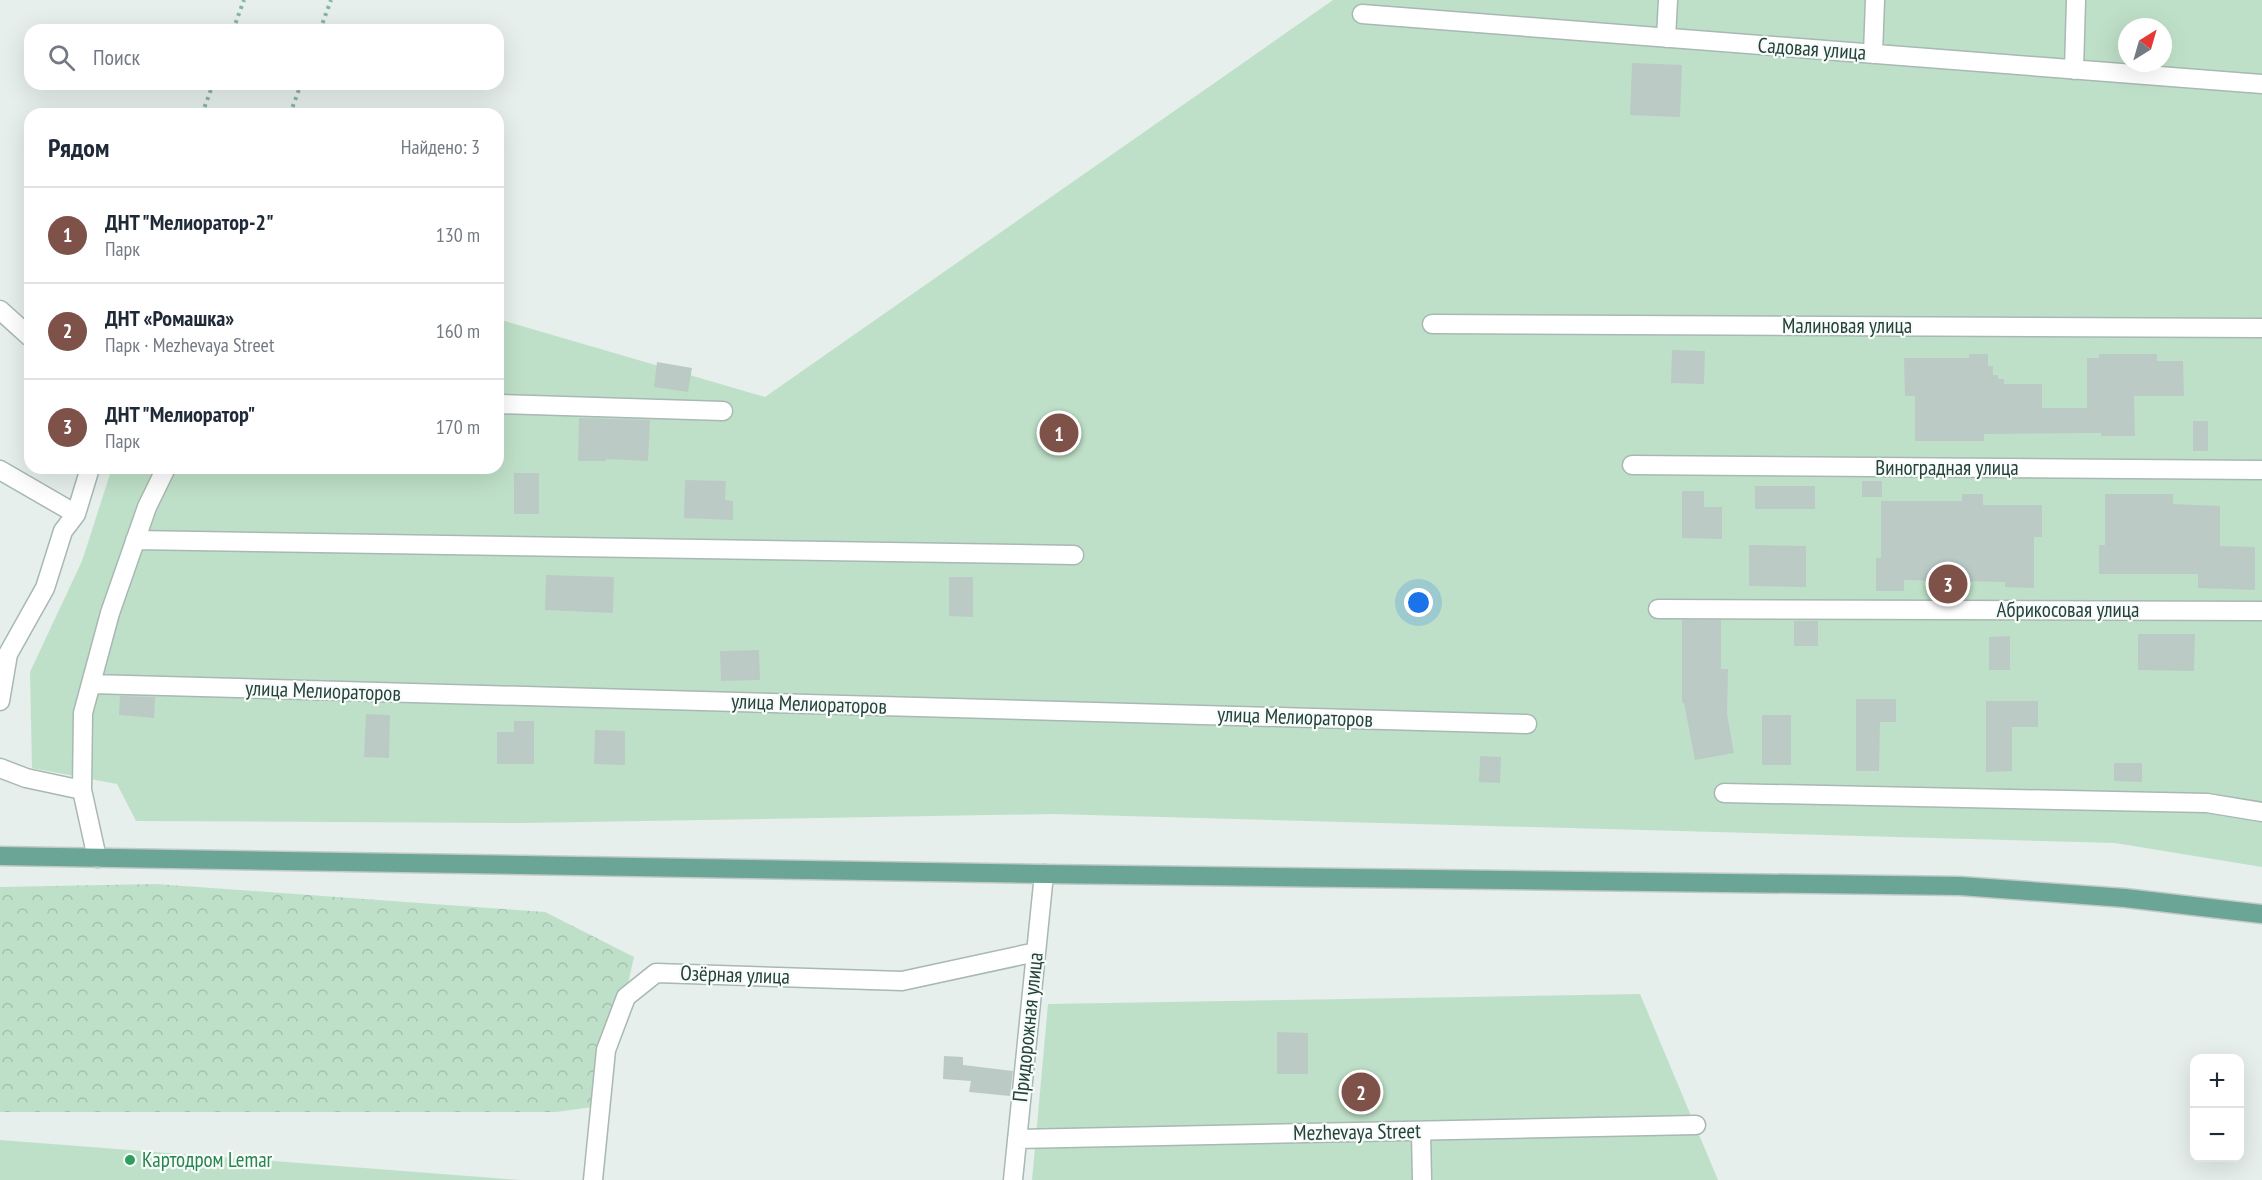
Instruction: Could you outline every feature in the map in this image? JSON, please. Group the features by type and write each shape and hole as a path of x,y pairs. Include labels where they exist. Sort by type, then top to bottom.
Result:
{"main road":[{"path":"0,856 1044,874 1960,886 2125,898 2262,914"}],"street":[{"path":"1666,38 1668,0"},
{"path":"1873,54 1875,0"},
{"path":"2074,70 2076,0"},
{"name":"Садовая улица","path":"1362,14 2262,84"},
{"path":"0,310 24,332"},
{"name":"Малиновая улица","path":"1432,324 2262,328"},
{"path":"504,404 723,411"},
{"name":"Виноградная улица","path":"1632,465 2262,470"},
{"path":"0,470 76,514"},
{"path":"0,700 8,654 45,588 63,531 76,514 88,474"},
{"path":"97,858 82,790 83,713 110,613 147,507 163,474"},
{"path":"135,540 1074,555"},
{"name":"Абрикосовая улица","path":"1658,609 2262,611"},
{"name":"улица Мелиораторов","path":"91,684 1527,724"},
{"path":"0,768 26,778 82,790"},
{"path":"1724,794 2207,803 2262,812"},
{"name":"Придорожная улица","path":"1013,1180 1044,874"},
{"name":"Озёрная улица","path":"593,1180 606,1050 626,997 656,973 902,981 1036,952"},
{"name":"Mezhevaya Street","path":"1017,1138 1696,1125"},
{"path":"1421,1131 1422,1180"}],"path":[{"path":"235,24 244,0"},
{"path":"322,24 331,0"},
{"path":"204,108 211,90"},
{"path":"292,108 299,90"}],"green space":[{"path":"1333,0 2262,0 2262,867 2115,843 1053,814 522,823 136,821 117,784 32,768 30,672 82,561 110,474 504,474 504,321 765,397"},
{"path":"156,884 545,912 634,957 600,1106 556,1112 0,1112 0,887"},
{"path":"1640,994 1718,1180 1032,1180 1048,1004"},
{"name":"Картодром Lemar","path":"0,1140 521,1180 0,1180"}],"building":[{"path":"1632,63 1682,65 1680,117 1630,115"},
{"path":"1672,350 1705,351 1704,384 1671,383"},
{"path":"1969,354 1988,354 1988,366 1993,366 1993,375 1998,375 1998,379 2004,379 2004,384 2042,384 2042,408 2087,408 2087,358 2099,358 2099,354 2157,354 2157,361 2183,361 2184,396 2134,396 2135,436 2101,436 2101,433 1984,434 1984,441 1915,441 1915,396 1905,396 1904,358 1969,358"},
{"path":"657,362 692,368 688,392 654,387"},
{"path":"579,418 650,420 648,461 606,459 606,461 578,461"},
{"path":"2193,421 2208,421 2208,451 2193,451"},
{"path":"514,473 539,473 539,514 514,514"},
{"path":"685,480 726,481 725,500 733,501 733,520 684,518"},
{"path":"1862,481 1882,481 1882,497 1862,497"},
{"path":"1755,486 1815,486 1815,509 1755,509"},
{"path":"1682,491 1704,491 1704,507 1722,507 1722,539 1682,538"},
{"path":"1962,494 1983,494 1983,505 2042,505 2042,537 2034,537 2034,588 2005,587 2005,582 1904,580 1904,591 1876,591 1876,558 1881,558 1881,501 1962,501"},
{"path":"2105,494 2173,494 2173,504 2220,506 2220,546 2255,547 2255,590 2198,588 2198,574 2099,574 2099,545 2105,545"},
{"path":"1749,545 1806,546 1806,587 1749,586"},
{"path":"546,575 614,577 613,613 545,610"},
{"path":"949,577 973,577 973,617 949,616"},
{"path":"1682,620 1721,620 1721,669 1728,669 1727,714 1734,753 1695,760 1684,703 1682,703"},
{"path":"1794,621 1818,621 1818,646 1794,646"},
{"path":"2138,634 2195,634 2194,671 2138,670"},
{"path":"2010,636 2010,670 1989,670 1989,637"},
{"path":"759,650 760,680 721,681 720,651"},
{"path":"120,696 155,697 154,718 119,715"},
{"path":"1856,699 1896,699 1896,722 1880,722 1879,771 1856,771"},
{"path":"1986,701 2038,701 2038,727 2012,727 2012,771 1986,772"},
{"path":"366,714 390,715 389,758 364,757"},
{"path":"1762,715 1791,715 1791,765 1762,765"},
{"path":"514,721 534,721 534,764 497,764 497,732 514,732"},
{"path":"595,730 625,731 625,765 594,764"},
{"path":"1480,756 1501,757 1500,783 1479,782"},
{"path":"2114,763 2142,763 2142,782 2114,781"},
{"path":"1277,1032 1308,1033 1308,1074 1277,1074"},
{"path":"944,1056 963,1057 963,1065 1013,1071 1010,1096 969,1092 971,1081 943,1079"}],"place":[{"name":"ДНТ \"Мелиоратор-2\"","path":"1059,433"},
{"name":"ДНТ \"Мелиоратор\"","path":"1948,584"},
{"name":"ДНТ «Ромашка»","path":"1361,1092"},
{"name":"Картодром Lemar","path":"130,1160"}]}
